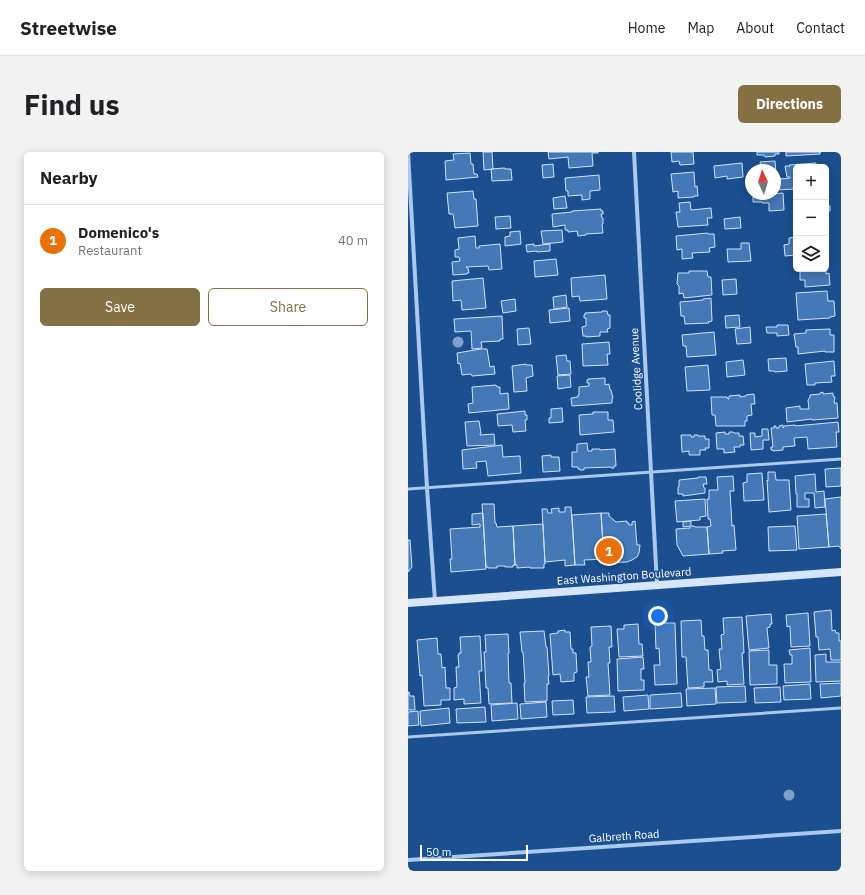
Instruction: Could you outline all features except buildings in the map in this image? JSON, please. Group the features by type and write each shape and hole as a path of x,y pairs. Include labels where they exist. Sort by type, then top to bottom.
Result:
{"main road":[{"name":"East Washington Boulevard","path":"408,603 841,572"}],"street":[{"path":"408,152 427,488 435,601"},
{"name":"Coolidge Avenue","path":"634,152 657,585"},
{"name":"Galbreth Road","path":"408,860 841,831"}],"lane":[{"path":"408,489 841,459"},
{"path":"408,737 841,708"}],"place":[{"name":"Domenico's","path":"609,551"}]}
